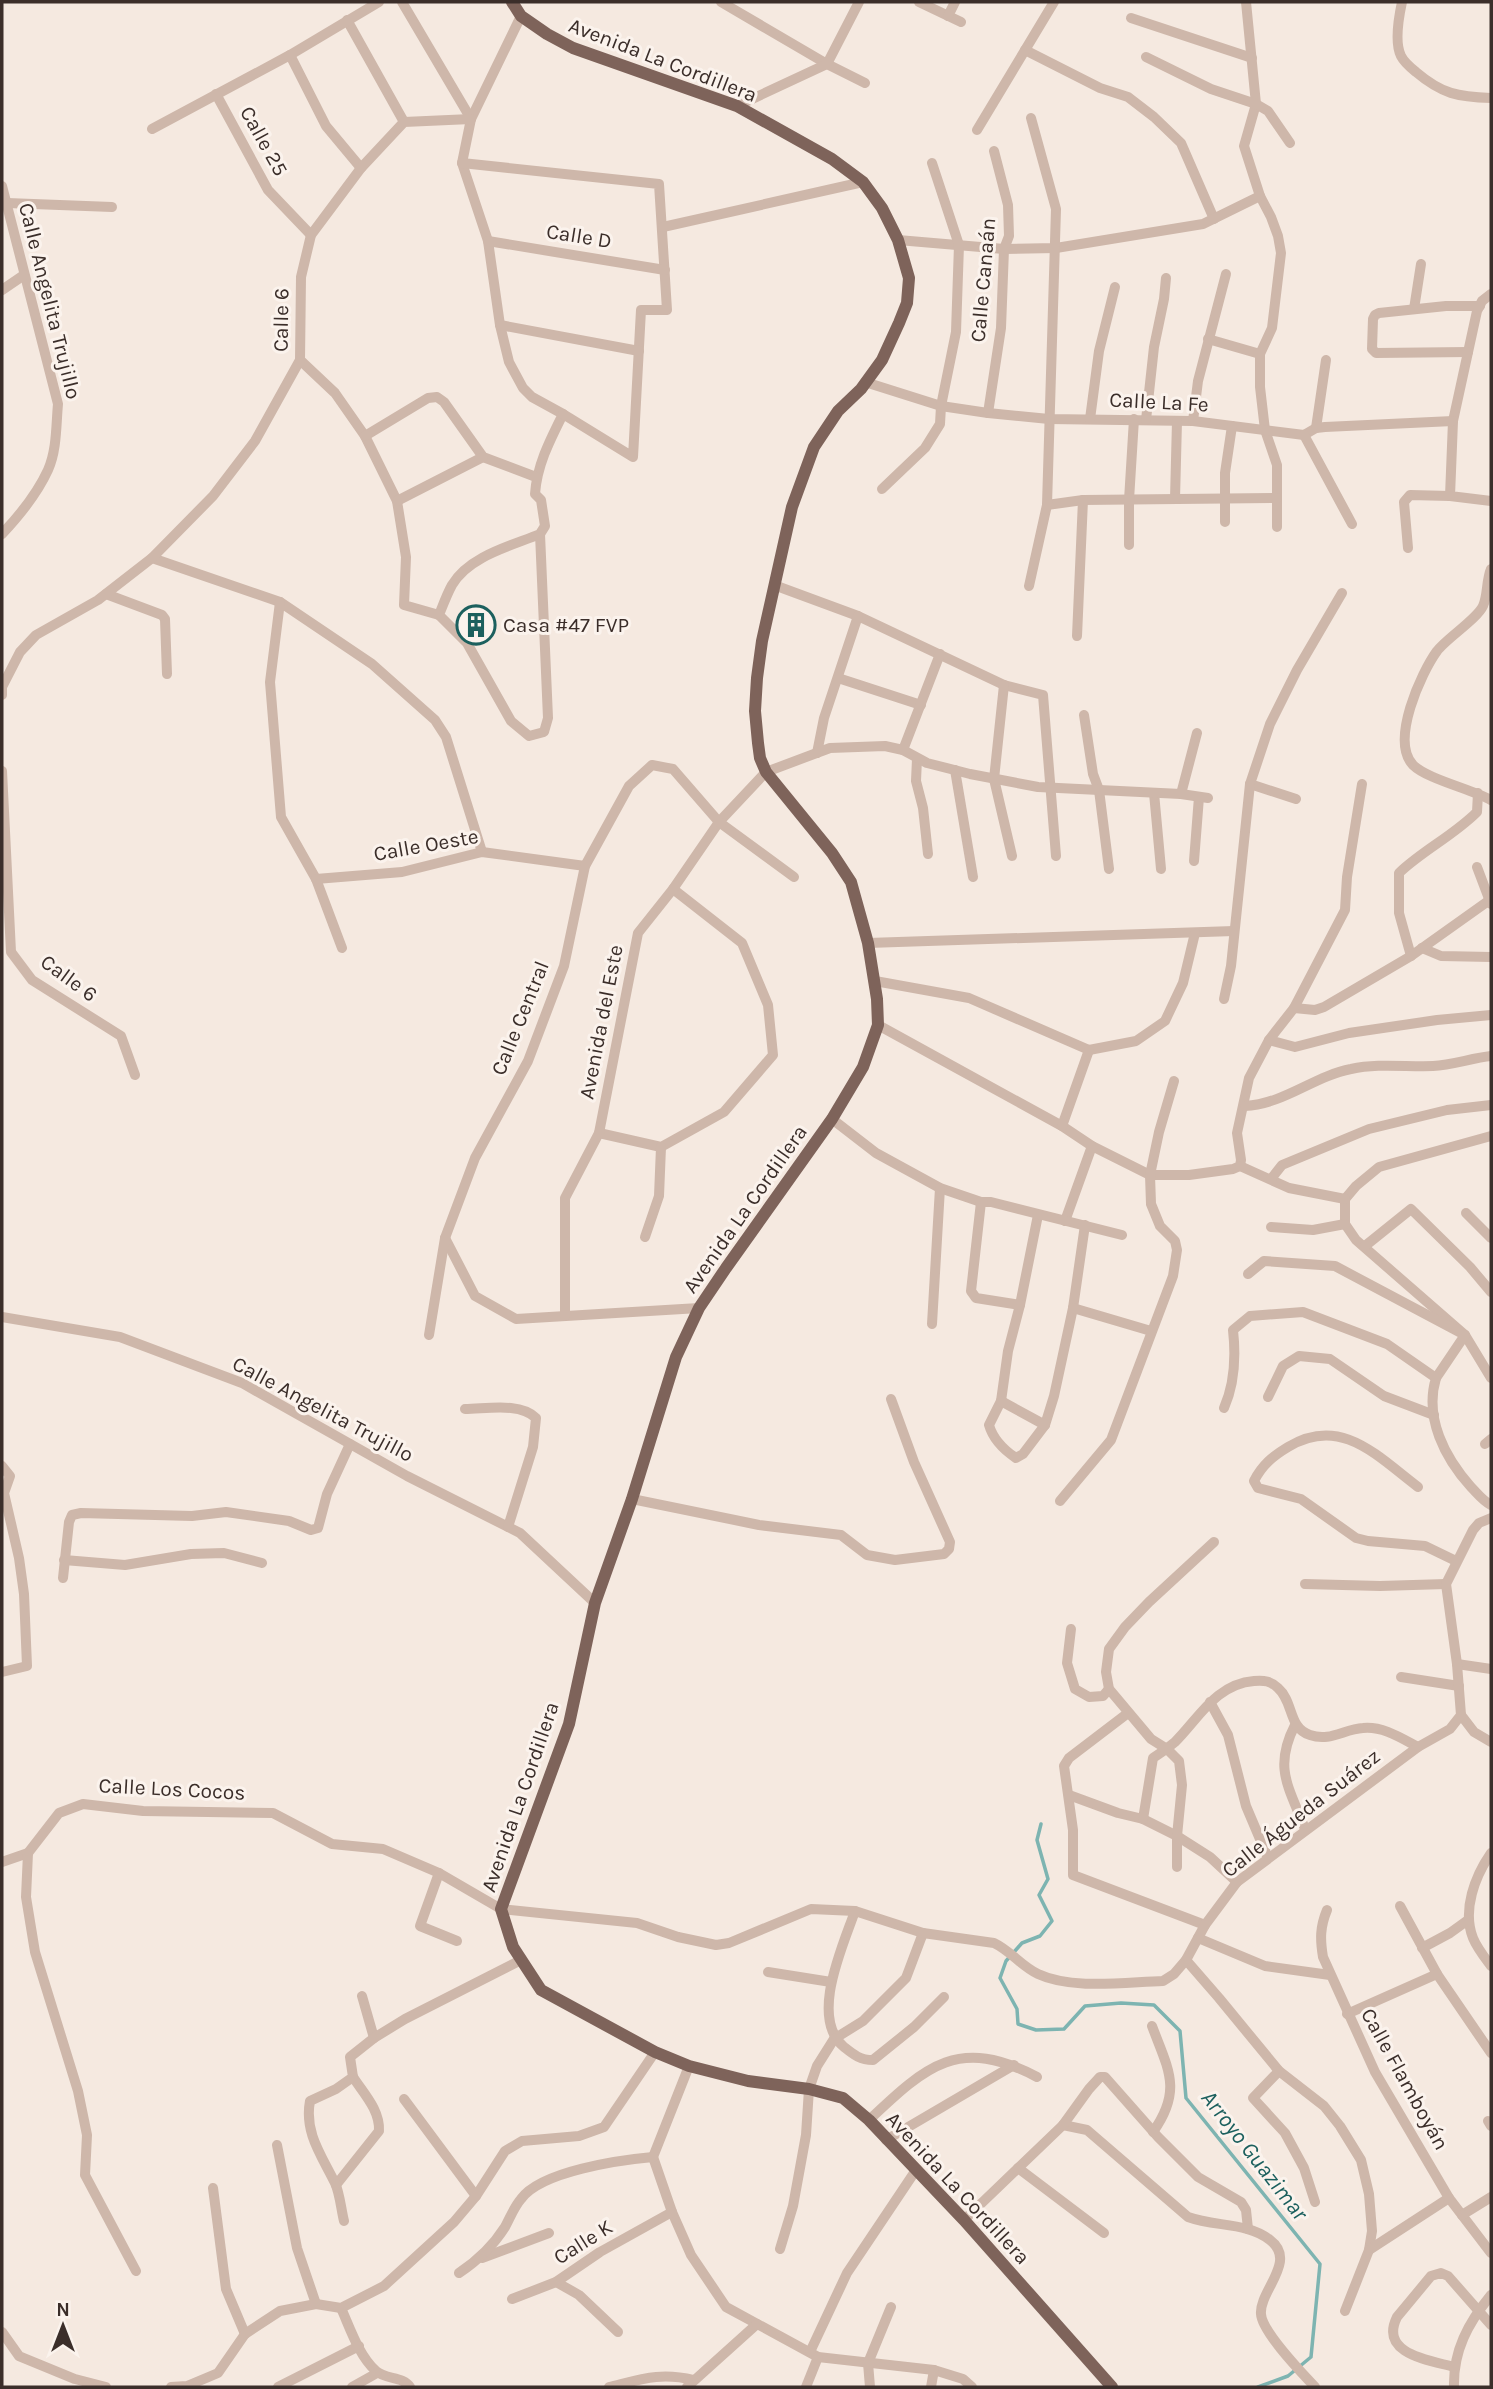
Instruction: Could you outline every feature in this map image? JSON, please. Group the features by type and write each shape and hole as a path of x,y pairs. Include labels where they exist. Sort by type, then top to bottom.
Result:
{"main road":[{"name":"Avenida La Cordillera","path":"512,2 521,16 573,48 737,106 832,159 863,183 883,208 898,240 909,278 906,303 883,360 838,411 814,447 792,507 762,642 755,711 760,758 766,772 832,853 851,882 869,943 875,981 877,1025 863,1067 831,1119 699,1308 676,1357 632,1499 594,1603 569,1724 501,1909 513,1947 541,1990 655,2052 689,2066 748,2081 809,2089 843,2098 869,2120 964,2220 1112,2387"}],"street":[{"path":"152,129 290,55 379,2"},
{"path":"402,2 471,118"},
{"path":"721,2 865,83"},
{"path":"737,106 827,64 859,2"},
{"path":"919,2 961,22"},
{"path":"948,16 955,2"},
{"path":"977,130 1054,2"},
{"path":"1246,2 1256,104 1244,146 1260,196 1271,216 1281,253 1272,328 1260,354 1260,387 1265,430 1277,465 1277,527"},
{"path":"1402,2 1398,30 1400,55 1411,68 1446,93 1491,98"},
{"path":"462,163 659,184 667,310 641,310 633,457 542,404 523,388 509,362 500,324 488,241 462,163 471,118 521,16"},
{"path":"1131,18 1252,58"},
{"path":"347,20 404,122 471,118"},
{"path":"1025,50 1100,88 1128,97 1154,117 1181,143 1214,219"},
{"path":"290,55 326,126 361,168"},
{"path":"1146,57 1211,89 1256,104 1268,111 1290,143"},
{"name":"Calle 25","path":"216,94 268,190 311,235"},
{"path":"1029,586 1047,505 1056,248 1056,209 1031,118"},
{"name":"Calle 6","path":"2,695 2,687 20,652 36,635 106,594 152,558 212,496 255,441 300,360 301,277 311,235 361,168 404,122"},
{"name":"Calle Canaán","path":"988,413 1000,328 1004,249 1009,236 1008,205 994,151"},
{"path":"883,489 925,448 940,424 956,332 959,245 932,163"},
{"path":"663,227 863,183"},
{"name":"Calle Angelita Trujillo","path":"2,186 58,404 55,439 48,470 21,514 2,534"},
{"path":"898,240 1004,249 1056,248 1203,224 1260,196"},
{"path":"6,203 112,207"},
{"name":"Calle D","path":"488,241 665,270"},
{"path":"1414,309 1421,264"},
{"path":"1193,421 1198,381 1226,274"},
{"path":"2,290 24,275"},
{"path":"1129,545 1129,500 1140,419 1166,278"},
{"path":"1090,419 1099,351 1115,287"},
{"path":"1450,496 1453,421 1480,306 1491,294"},
{"path":"1468,352 1373,352 1375,314 1480,306"},
{"path":"500,324 639,351"},
{"path":"1208,339 1260,354"},
{"path":"300,360 335,393 365,436 397,501 406,557 404,605 439,615 467,643 511,721 529,736 544,732 548,718 540,534 545,526 541,500 535,494 536,477 563,414"},
{"path":"1316,428 1326,360"},
{"name":"Calle La Fe","path":"865,382 942,406 988,413 1049,419 1193,421 1304,435"},
{"path":"365,436 428,398 437,397 444,402 483,457 536,477"},
{"path":"1175,499 1177,421"},
{"path":"1352,524 1304,435 1316,428 1453,421"},
{"path":"1225,522 1225,473 1232,426"},
{"path":"397,501 483,457"},
{"path":"1408,548 1404,502 1410,495 1491,501"},
{"path":"1047,505 1083,500 1277,498"},
{"path":"1077,636 1083,500"},
{"path":"439,615 452,585 473,563 540,534"},
{"path":"152,558 280,602 372,664 435,720 446,737 482,852"},
{"path":"1491,569 1483,606 1437,651 1411,702 1404,741 1412,764 1424,772 1491,800"},
{"path":"774,585 858,616 1004,685 1043,695 1056,856"},
{"path":"1224,999 1231,966 1250,783 1270,724 1297,670 1342,593"},
{"path":"106,594 162,615 166,626 166,674"},
{"path":"280,602 270,682 281,817 316,879 342,948"},
{"path":"817,753 824,718 858,616"},
{"path":"903,750 940,654"},
{"path":"838,678 921,705"},
{"path":"1004,685 994,779 1012,856"},
{"path":"1084,715 1093,774 1099,790 1109,869"},
{"path":"1181,794 1197,733"},
{"path":"766,772 830,748 886,746 903,750 917,759 994,779 1050,788 1203,797 1194,861"},
{"path":"917,759 916,782 923,808 928,853"},
{"name":"Calle Central","path":"429,1335 445,1238 475,1158 528,1061 564,966 585,866 629,786 652,765 673,769 719,822"},
{"path":"955,770 973,877"},
{"name":"Calle 6","path":"2,771 11,952 32,980 121,1036 135,1075"},
{"name":"Avenida del Este","path":"565,1316 565,1198 599,1133 638,933 673,889 719,822 766,772"},
{"path":"1250,783 1296,799"},
{"path":"1240,1166 1237,1133 1249,1078 1269,1040 1294,1008 1345,909 1347,877 1362,784"},
{"path":"1154,793 1161,869"},
{"path":"1411,956 1399,913 1399,873 1410,862 1460,829 1477,812 1478,793"},
{"path":"719,822 794,877"},
{"name":"Calle Oeste","path":"316,879 402,872 482,852 585,866"},
{"path":"1294,1008 1315,1010 1324,1007 1411,956 1491,901 1477,867"},
{"path":"599,1133 661,1147 724,1112 773,1055 768,1005 742,943 673,889"},
{"path":"869,943 1234,931"},
{"path":"875,981 969,998 1089,1050 1136,1041 1165,1021 1183,983 1195,933"},
{"path":"1422,948 1441,956 1491,957"},
{"path":"1269,1040 1295,1047 1349,1033 1491,1015"},
{"path":"877,1025 1062,1126 1092,1146 1150,1175 1189,1175 1240,1166 1289,1188 1345,1199"},
{"path":"1062,1126 1089,1050"},
{"path":"1245,1106 1278,1100 1350,1069 1392,1065 1435,1066 1491,1056"},
{"path":"1060,1501 1111,1440 1173,1276 1177,1250 1175,1241 1160,1227 1151,1204 1150,1175 1174,1081"},
{"path":"1271,1179 1282,1165 1368,1129 1447,1110 1491,1105"},
{"path":"831,1119 876,1153 940,1188 981,1202 991,1202 1122,1235"},
{"path":"1491,1136 1379,1167 1345,1199 1345,1224 1356,1240 1465,1335 1491,1378"},
{"path":"1065,1221 1092,1146"},
{"path":"645,1237 659,1196 661,1147"},
{"path":"932,1324 940,1188"},
{"path":"981,1202 971,1291 976,1298 1020,1305"},
{"path":"1365,1246 1411,1209 1470,1267 1491,1292"},
{"path":"1466,1213 1491,1238"},
{"path":"1038,1215 1008,1351 1001,1401 989,1425 1004,1450 1016,1458 1023,1454 1045,1425 1054,1396 1073,1308 1085,1225"},
{"path":"1271,1227 1313,1230 1345,1224"},
{"path":"445,1238 475,1297 516,1319 699,1308"},
{"path":"1248,1274 1264,1261 1335,1266 1465,1335"},
{"path":"1073,1308 1151,1331"},
{"path":"1224,1408 1231,1393 1236,1356 1233,1330 1251,1316 1303,1311 1387,1344 1436,1378"},
{"name":"Calle Angelita Trujillo","path":"2,1317 120,1338 242,1382 407,1476 520,1533 594,1603"},
{"path":"1465,1335 1436,1378 1432,1392 1434,1415 1441,1443 1457,1472 1491,1505"},
{"path":"1268,1397 1283,1366 1299,1356 1330,1359 1384,1396 1434,1415"},
{"path":"632,1499 759,1525 841,1535 867,1555 895,1560 944,1554 949,1549 950,1542 914,1462 891,1399"},
{"path":"1001,1401 1045,1425"},
{"path":"465,1409 514,1408 530,1412 536,1418 533,1447 508,1527"},
{"path":"1418,1487 1359,1443 1341,1436 1321,1434 1305,1437 1277,1453 1265,1463 1254,1481 1258,1488 1301,1499 1356,1538 1425,1546 1456,1561"},
{"path":"64,1578 69,1522 72,1516 81,1513 192,1516 226,1512 289,1521 311,1530 318,1528 327,1494 350,1444"},
{"path":"2,1466 10,1476 4,1493 24,1594 27,1666 2,1672"},
{"path":"1491,1518 1479,1523 1456,1561 1446,1584 1461,1715 1474,1732 1491,1742"},
{"path":"1177,1867 1182,1785 1179,1761 1151,1739 1128,1713 1109,1689 1105,1672 1109,1649 1125,1627 1214,1542"},
{"path":"64,1560 125,1565 191,1554 224,1553 262,1563"},
{"path":"1305,1584 1380,1587 1446,1584"},
{"path":"1071,1629 1067,1663 1075,1689 1088,1697 1103,1696 1109,1689"},
{"path":"1457,1664 1491,1669"},
{"path":"1401,1677 1459,1686"},
{"path":"1143,1819 1153,1758 1167,1749 1210,1702 1242,1682 1265,1680 1280,1689 1295,1725 1309,1735 1324,1738 1362,1728 1381,1729 1418,1747"},
{"path":"1210,1702 1228,1735 1245,1806 1268,1858"},
{"path":"1128,1713 1069,1758 1065,1766 1073,1830 1073,1875 1205,1924"},
{"name":"Calle Águeda Suárez","path":"501,1909 637,1923 678,1937 716,1945 729,1943 811,1909 855,1911 923,1933 981,1940 1005,1948 1018,1962 1037,1974 1069,1983 1163,1981 1174,1974 1185,1960 1205,1924 1237,1882 1418,1747 1450,1729 1461,1715"},
{"path":"1295,1725 1285,1743 1282,1761 1305,1829"},
{"path":"1069,1796 1143,1819 1177,1836 1210,1857 1237,1882"},
{"name":"Calle Los Cocos","path":"28,1853 59,1813 83,1804 143,1811 273,1813 332,1844 383,1849 439,1873 501,1909"},
{"path":"2,1862 28,1853 26,1897 35,1952 78,2091 87,2135 85,2175 136,2271"},
{"path":"1491,1853 1480,1869 1471,1897 1468,1920 1473,1939 1491,1966"},
{"path":"439,1873 420,1926 457,1941"},
{"path":"1400,1906 1437,1975 1491,2053"},
{"name":"Calle Flamboyán","path":"1327,1910 1321,1924 1323,1957 1375,2073 1449,2198 1491,2253"},
{"path":"855,1911 831,1982 829,2019 834,2039 858,2058 873,2060 914,2027 944,1997"},
{"path":"1422,1948 1468,1920"},
{"path":"780,2249 793,2206 806,2135 809,2089 817,2066 834,2039 863,2021 906,1978 923,1933"},
{"path":"1198,1938 1265,1966 1330,1975"},
{"path":"336,2185 379,2131 380,2121 353,2077 350,2057 405,2019 521,1960"},
{"path":"1185,1960 1220,1998 1279,2071 1324,2106 1362,2160 1371,2231 1369,2250 1345,2311"},
{"path":"768,1972 831,1982"},
{"path":"1348,2014 1437,1975"},
{"path":"362,1996 374,2038"},
{"path":"1152,2026 1171,2080 1170,2100 1163,2118 1153,2132"},
{"path":"171,2387 187,2386 218,2373 246,2334 280,2311 316,2304 341,2308 384,2286 454,2222 476,2196 505,2151 522,2141 579,2136 604,2127 655,2052"},
{"path":"869,2120 902,2089 948,2061 969,2056 995,2059 1037,2077"},
{"path":"886,2140 1014,2065"},
{"path":"689,2066 653,2157 672,2212 691,2255 726,2307 814,2355 934,2370 963,2379 972,2387"},
{"path":"1279,2071 1253,2098 1285,2133 1304,2168 1315,2202"},
{"path":"344,2221 336,2185 319,2157 309,2122 309,2105 310,2101 336,2089 353,2077"},
{"path":"964,2220 1063,2125 1089,2089 1100,2077 1105,2077 1153,2132 1198,2177 1241,2202 1246,2210 1248,2228"},
{"path":"404,2099 476,2196"},
{"path":"1063,2125 1087,2130 1188,2217 1205,2224 1248,2228 1273,2242 1280,2255 1278,2270 1260,2313 1263,2323 1290,2361 1315,2387"},
{"path":"278,2145 297,2248 316,2304"},
{"path":"479,2259 503,2231 522,2197 548,2178 621,2161 653,2157"},
{"path":"1018,2168 1104,2233"},
{"path":"806,2387 814,2355 847,2273 916,2171"},
{"path":"214,2188 226,2289 246,2334"},
{"path":"1462,2215 1491,2197"},
{"path":"1369,2250 1449,2198"},
{"name":"Calle K","path":"512,2299 556,2282 600,2252 672,2212"},
{"path":"459,2273 479,2259 549,2232"},
{"path":"1454,2367 1404,2352 1393,2334 1393,2324 1397,2317 1431,2276 1448,2276 1491,2325"},
{"path":"556,2282 592,2306 618,2332"},
{"path":"1454,2387 1454,2367 1466,2331 1491,2295"},
{"path":"870,2387 868,2363 891,2307"},
{"path":"341,2308 359,2346 377,2373 407,2382 411,2387"},
{"path":"609,2387 663,2375 672,2375 690,2384 757,2324"},
{"path":"2,2332 19,2356 75,2383 106,2387"},
{"path":"278,2387 359,2346"},
{"path":"931,2387 934,2370"},
{"path":"352,2387 377,2373"}],"waterway":[{"name":"Arroyo Guazimar","path":"1041,1824 1037,1840 1048,1879 1039,1895 1052,1921 1040,1936 1022,1943 1006,1961 1000,1978 1017,2009 1018,2024 1036,2030 1064,2029 1085,2006 1121,2003 1154,2005 1180,2031 1186,2098 1320,2264 1311,2357 1288,2376 1258,2387"}],"place":[{"name":"Casa #47 FVP","path":"476,625"}]}
